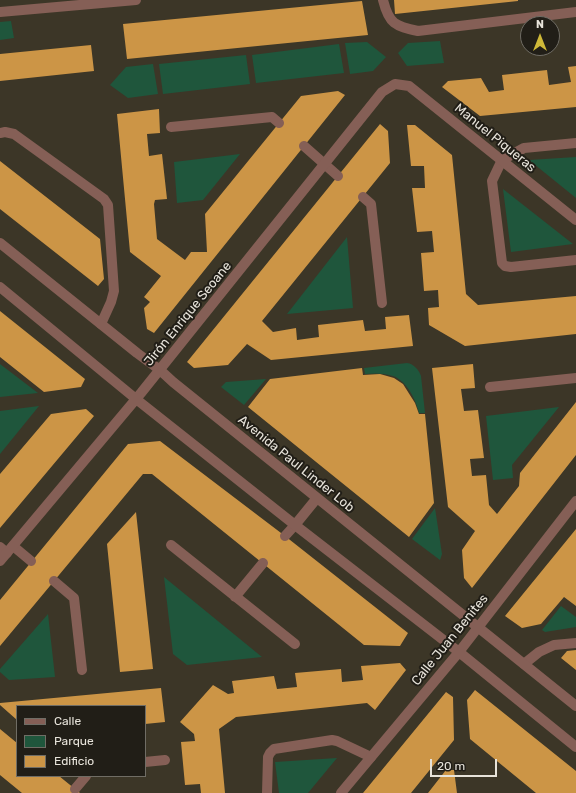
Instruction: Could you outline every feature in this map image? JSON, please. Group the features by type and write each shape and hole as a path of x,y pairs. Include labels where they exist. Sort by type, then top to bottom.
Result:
{"street":[{"path":"0,12 136,0"},
{"path":"383,0 386,11 391,20 402,27 418,31 576,12"},
{"name":"Manuel Piqueras","path":"395,84 409,86 576,220"},
{"name":"Jirón Enrique Seoane","path":"0,561 7,548 160,370 382,92 395,84"},
{"path":"171,128 272,117 279,123"},
{"path":"0,133 5,132 14,134 104,199 108,205 114,291 112,302 101,324"},
{"path":"576,143 524,148 502,160 492,180 502,263 505,266 511,267 576,260"},
{"path":"304,146 338,176"},
{"path":"363,197 371,204 382,303"},
{"name":"Avenida Paul Linder Lob","path":"0,243 160,370 179,387 576,706"},
{"path":"0,287 136,399 459,652 576,747"},
{"path":"490,387 576,378"},
{"path":"285,536 317,498"},
{"name":"Calle Juan Benites","path":"341,793 459,652 576,501"},
{"path":"171,545 295,644"},
{"path":"7,548 31,562"},
{"path":"236,597 263,563"},
{"path":"54,581 74,598 82,670"},
{"path":"524,664 539,652 554,645 576,643"},
{"path":"267,793 268,758 274,749 332,740 371,757"},
{"path":"146,762 165,760"},
{"path":"75,789 85,777"}],"green space":[{"path":"11,21 14,38 0,40 0,22"},
{"path":"440,41 444,63 407,66 398,53 408,43"},
{"path":"367,42 386,57 373,71 350,74 345,43"},
{"path":"339,44 344,73 256,83 252,55"},
{"path":"246,55 250,84 163,94 159,64"},
{"path":"153,64 158,94 128,98 110,85 126,67"},
{"path":"240,154 203,200 177,203 174,162"},
{"path":"576,157 576,198 529,160"},
{"path":"503,189 573,244 511,252"},
{"path":"347,237 353,308 287,314"},
{"path":"407,363 416,368 421,376 425,413 419,413 416,402 407,386 398,378 376,373 365,374 364,368"},
{"path":"0,364 38,393 0,397"},
{"path":"266,379 244,405 221,387 226,382"},
{"path":"39,406 0,454 0,411"},
{"path":"559,407 512,465 513,478 493,480 486,416"},
{"path":"435,508 442,554 440,560 412,539"},
{"path":"164,577 262,657 187,665 173,654"},
{"path":"561,606 576,617 576,627 545,632 542,630"},
{"path":"48,614 55,677 9,680 0,672 0,669"},
{"path":"337,758 308,793 279,793 275,762"}],"building":[{"path":"394,0 518,0 518,1 395,14"},
{"path":"362,1 368,35 127,59 123,24"},
{"path":"91,45 94,71 0,81 0,54"},
{"path":"576,66 576,107 480,116 442,87 448,81 481,78 489,92 504,90 502,75 547,70 549,85 571,82 568,67"},
{"path":"338,91 345,95 154,333 147,329 144,308 150,302 144,297 161,276 130,252 117,114 159,109 160,133 147,134 149,156 162,154 167,199 155,200 154,204 157,239 185,260 191,252 207,252 205,214 301,96"},
{"path":"380,124 388,131 390,163 262,321 273,332 296,328 297,340 319,337 318,325 363,320 365,331 386,329 385,317 409,315 413,346 271,360 247,344 228,365 194,368 187,362"},
{"path":"407,125 415,125 452,155 466,294 478,305 576,296 576,334 465,346 429,325 428,308 439,307 438,290 424,291 421,253 434,252 432,231 417,232 412,188 425,188 424,166 411,166"},
{"path":"0,161 100,239 104,279 98,286 0,209"},
{"path":"0,311 85,379 81,387 44,392 0,357"},
{"path":"473,364 475,388 461,389 464,411 478,410 484,458 470,459 472,476 486,475 489,505 497,514 519,486 520,473 576,402 576,455 472,588 464,578 462,550 475,531 448,507 432,368"},
{"path":"362,368 363,375 380,374 394,378 403,384 415,403 419,414 425,414 434,503 409,537 248,407 270,379"},
{"path":"86,409 94,416 0,528 0,474 51,414"},
{"path":"160,441 285,536 408,633 400,646 364,645 152,474 143,474 0,646 0,600 128,444"},
{"path":"136,512 153,669 120,672 107,544"},
{"path":"576,529 576,606 564,597 541,624 522,628 505,616"},
{"path":"576,650 576,670 561,658 567,651"},
{"path":"400,663 406,670 375,710 367,703 236,717 219,729 225,793 201,793 200,784 185,785 181,742 195,741 194,734 180,722 213,685 228,694 234,693 232,681 274,676 277,689 297,687 295,673 341,669 342,682 363,680 361,666"},
{"path":"161,688 165,722 146,724 146,705 16,705 16,719 0,705 0,703"},
{"path":"475,690 576,771 576,793 536,793 470,739 467,700"},
{"path":"446,692 453,697 454,740 411,793 363,793"},
{"path":"0,729 16,742 16,777 60,777 80,793 22,793 0,775"},
{"path":"446,770 454,770 457,793 428,793"}]}
